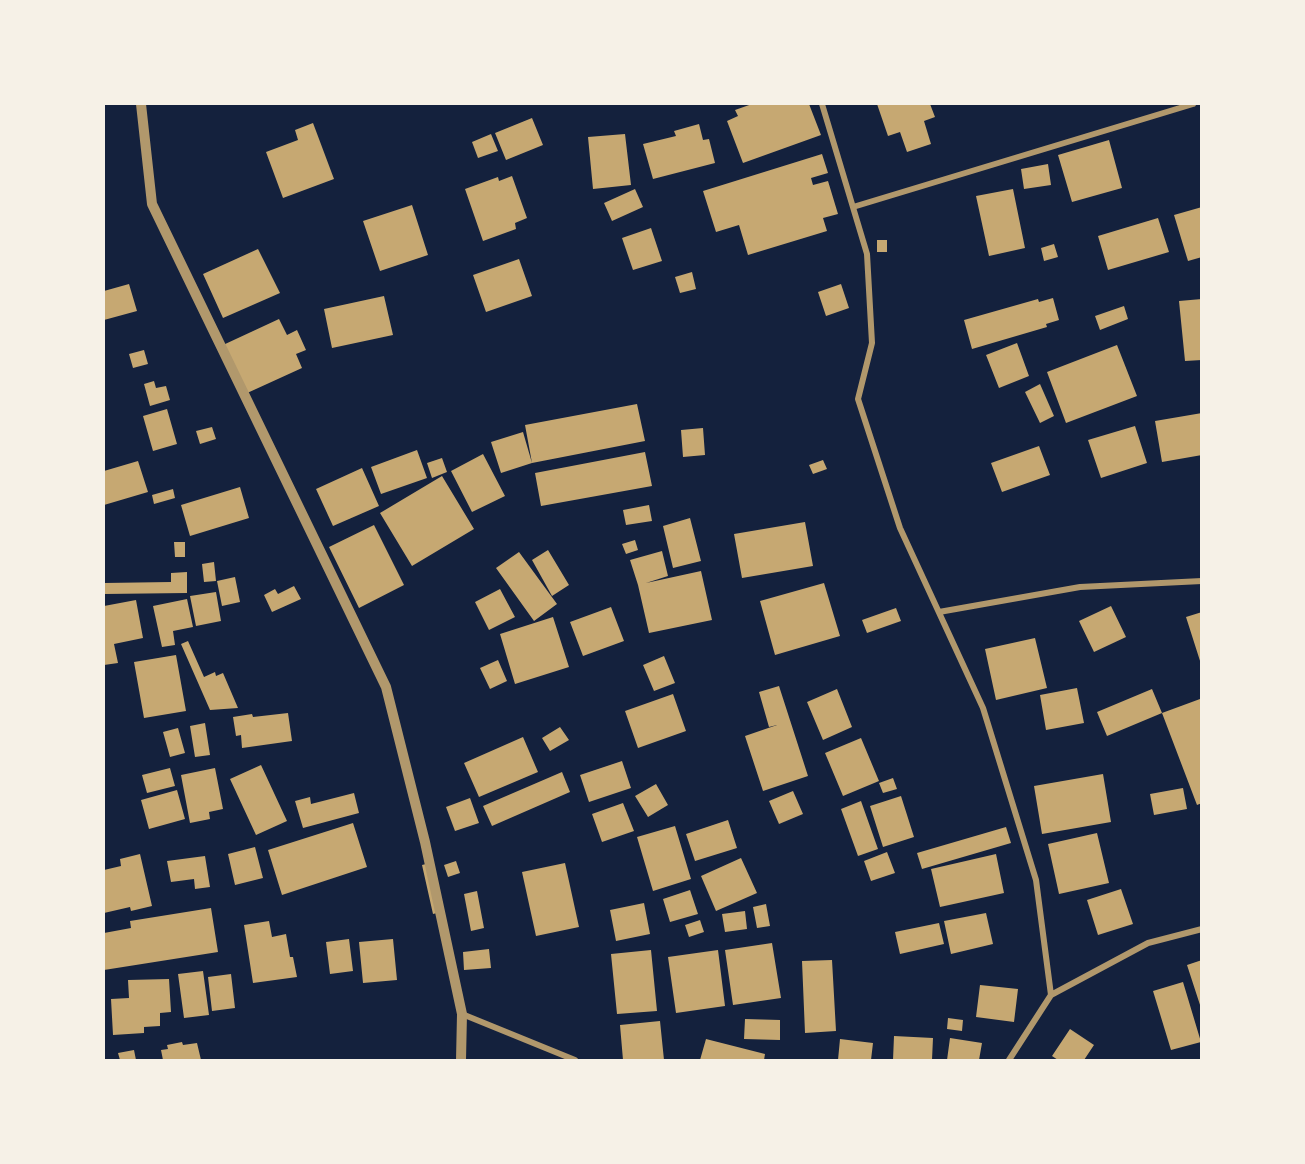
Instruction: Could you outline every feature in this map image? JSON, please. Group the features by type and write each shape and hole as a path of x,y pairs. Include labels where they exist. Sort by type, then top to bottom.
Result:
{"street":[{"path":"141,104 152,204 386,687 425,842 462,1014 461,1060"},
{"path":"822,104 867,254 872,343 858,399 900,528 983,708 1036,880 1051,995"},
{"path":"853,207 1193,104"},
{"path":"939,612 1080,587 1202,581"},
{"path":"1010,1060 1051,995 1148,944 1202,929"},
{"path":"462,1014 574,1060"}],"building":[{"path":"752,104 809,104 821,135 743,163 727,121 738,116 735,110"},
{"path":"877,104 930,104 935,117 924,121 931,144 907,152 900,132 888,136"},
{"path":"532,118 543,145 506,160 495,133"},
{"path":"313,123 334,179 283,198 266,152 298,140 295,130"},
{"path":"699,124 703,140 709,139 715,163 653,179 643,144 676,136 674,131"},
{"path":"491,134 498,151 478,158 472,142"},
{"path":"625,134 631,185 593,189 588,137"},
{"path":"1109,140 1122,188 1072,202 1058,155"},
{"path":"822,154 828,173 811,178 813,185 828,181 838,214 823,218 827,231 748,255 739,225 716,232 703,191"},
{"path":"1048,164 1051,185 1024,189 1021,169"},
{"path":"512,176 527,218 515,223 516,229 483,241 465,189 498,177 499,181"},
{"path":"635,189 643,207 612,221 604,203"},
{"path":"1013,189 1025,248 989,256 976,196"},
{"path":"412,205 428,255 380,271 363,221"},
{"path":"1202,207 1202,257 1188,261 1174,215"},
{"path":"1158,218 1169,252 1108,270 1098,236"},
{"path":"651,228 662,261 633,270 622,238"},
{"path":"877,240 887,240 887,252 877,252"},
{"path":"1054,244 1058,257 1044,261 1041,248"},
{"path":"258,249 280,293 223,318 203,274"},
{"path":"519,259 532,296 486,312 473,275"},
{"path":"692,272 696,289 680,293 675,277"},
{"path":"129,284 137,311 104,320 104,291"},
{"path":"841,284 849,308 826,316 818,292"},
{"path":"384,296 393,335 332,348 324,309"},
{"path":"1053,298 1059,320 1046,324 1047,327 972,349 964,320 1038,299 1039,302"},
{"path":"1202,299 1202,360 1185,361 1179,301"},
{"path":"1124,306 1128,319 1100,330 1095,316"},
{"path":"279,319 287,335 297,330 306,350 296,354 302,368 245,394 223,345"},
{"path":"1017,343 1029,376 999,388 986,355"},
{"path":"1117,345 1137,396 1066,423 1047,372"},
{"path":"144,350 148,364 133,368 129,354"},
{"path":"154,381 156,388 166,386 170,400 150,406 144,384"},
{"path":"1040,384 1054,416 1040,423 1025,392"},
{"path":"637,404 645,441 532,463 525,425"},
{"path":"167,409 177,444 153,451 143,416"},
{"path":"1202,413 1202,455 1162,462 1155,421"},
{"path":"1135,426 1147,463 1101,478 1088,440"},
{"path":"212,427 216,439 200,444 196,431"},
{"path":"703,428 705,455 683,457 681,430"},
{"path":"523,432 532,463 501,473 491,442"},
{"path":"1039,446 1050,475 1002,492 991,463"},
{"path":"417,450 427,478 381,494 371,467"},
{"path":"645,452 652,486 541,506 535,473"},
{"path":"483,454 505,496 472,512 451,471"},
{"path":"442,458 447,472 432,478 427,463"},
{"path":"823,460 827,469 813,474 809,465"},
{"path":"138,461 148,492 104,505 104,471"},
{"path":"362,468 379,506 333,526 316,489"},
{"path":"442,476 474,529 412,566 380,513"},
{"path":"240,487 249,518 190,536 181,505"},
{"path":"173,489 175,498 154,504 152,495"},
{"path":"649,505 652,521 626,525 623,510"},
{"path":"690,518 701,561 673,568 663,526"},
{"path":"805,522 813,566 742,578 734,534"},
{"path":"374,525 404,585 359,608 329,547"},
{"path":"635,540 638,550 626,554 622,544"},
{"path":"174,542 185,542 185,557 175,557"},
{"path":"548,550 569,585 552,596 532,560"},
{"path":"662,551 668,576 646,583 701,571 712,620 649,633 630,560"},
{"path":"519,552 557,604 534,621 496,568"},
{"path":"214,562 216,581 204,582 202,564"},
{"path":"187,572 187,593 104,594 104,583 171,582 171,573"},
{"path":"235,577 240,602 222,606 217,581"},
{"path":"824,583 840,636 775,655 760,601"},
{"path":"294,586 301,599 272,612 264,595 275,589 278,594"},
{"path":"500,589 515,617 489,630 475,602"},
{"path":"216,592 221,621 196,626 190,596"},
{"path":"187,599 193,627 173,631 175,645 162,647 153,606"},
{"path":"136,600 143,638 114,644 118,663 104,665 104,606"},
{"path":"1111,606 1126,637 1094,652 1079,621"},
{"path":"611,607 624,641 583,656 570,622"},
{"path":"896,608 901,621 867,633 862,620"},
{"path":"1202,612 1202,664 1201,664 1186,617"},
{"path":"553,617 569,667 515,684 500,634"},
{"path":"1035,638 1047,688 996,700 985,649"},
{"path":"188,641 204,677 215,672 216,676 223,673 238,708 210,710 181,644"},
{"path":"176,655 186,711 144,718 134,662"},
{"path":"664,656 675,683 654,691 643,665"},
{"path":"498,660 507,681 490,689 480,668"},
{"path":"779,686 808,776 763,791 745,736 777,725 769,727 759,692"},
{"path":"1077,688 1084,723 1046,730 1040,695"},
{"path":"837,689 852,727 823,740 807,702"},
{"path":"1152,689 1162,713 1107,736 1097,712"},
{"path":"673,694 686,731 638,748 625,711"},
{"path":"1200,699 1202,703 1202,803 1197,805 1162,713"},
{"path":"288,713 292,741 242,748 241,735 236,736 233,717"},
{"path":"205,723 210,755 195,757 190,726"},
{"path":"560,727 569,740 550,751 542,738"},
{"path":"178,728 185,753 170,757 163,732"},
{"path":"523,737 538,772 479,797 464,763"},
{"path":"861,738 879,781 843,796 825,753"},
{"path":"622,761 631,788 589,802 580,775"},
{"path":"261,765 287,821 256,835 230,779"},
{"path":"170,768 175,786 147,793 142,775"},
{"path":"215,768 223,809 209,812 210,819 190,823 181,775"},
{"path":"562,772 570,792 492,826 483,806"},
{"path":"1103,774 1111,822 1042,834 1034,786"},
{"path":"893,778 897,789 883,793 879,783"},
{"path":"656,784 668,805 648,817 635,796"},
{"path":"1183,788 1187,809 1154,815 1150,794"},
{"path":"177,790 185,819 149,829 141,800"},
{"path":"793,791 803,814 779,824 769,801"},
{"path":"354,793 359,813 303,828 295,801 310,797 311,804"},
{"path":"901,796 914,837 883,847 870,806"},
{"path":"470,798 479,823 455,831 446,807"},
{"path":"861,801 878,849 858,856 841,809"},
{"path":"623,803 634,831 602,842 592,814"},
{"path":"728,820 737,848 695,861 686,834"},
{"path":"353,823 367,867 282,895 268,850"},
{"path":"675,826 691,879 653,891 637,837"},
{"path":"1006,827 1011,843 922,869 917,853"},
{"path":"1097,833 1109,883 1059,894 1048,844"},
{"path":"255,847 263,878 235,885 228,854"},
{"path":"887,852 895,873 871,881 864,861"},
{"path":"140,854 152,906 131,911 130,907 104,913 104,870 121,866 120,859"},
{"path":"996,854 1004,893 940,907 931,869"},
{"path":"205,856 210,887 195,889 194,879 171,882 167,861"},
{"path":"741,858 757,893 716,911 701,876"},
{"path":"456,861 460,873 448,877 444,865"},
{"path":"430,863 441,912 433,914 422,865"},
{"path":"565,863 579,927 536,936 522,872"},
{"path":"1121,889 1133,924 1098,935 1087,900"},
{"path":"690,890 698,914 670,922 663,899"},
{"path":"477,891 484,928 471,931 464,894"},
{"path":"644,903 650,934 616,941 610,910"},
{"path":"766,904 770,926 757,928 753,907"},
{"path":"211,908 218,952 104,970 104,933 131,928 130,921"},
{"path":"745,911 747,929 725,932 722,914"},
{"path":"986,913 993,944 951,954 944,921"},
{"path":"700,920 704,932 689,937 685,925"},
{"path":"269,921 272,937 286,934 290,957 293,957 297,977 253,983 244,925"},
{"path":"939,923 944,944 900,954 895,932"},
{"path":"349,939 353,971 330,974 326,942"},
{"path":"393,939 397,980 363,983 359,942"},
{"path":"772,943 781,998 733,1005 725,950"},
{"path":"489,949 491,968 464,970 463,952"},
{"path":"651,950 657,1011 617,1014 611,954"},
{"path":"718,950 725,1006 676,1013 668,957"},
{"path":"832,960 836,1031 805,1033 802,961"},
{"path":"1202,960 1202,1008 1201,1008 1187,965"},
{"path":"203,971 209,1015 184,1018 178,974"},
{"path":"231,974 235,1008 212,1011 208,977"},
{"path":"169,979 171,1012 160,1013 160,1026 144,1027 144,1033 113,1035 111,999 129,998 128,980"},
{"path":"1183,982 1201,1042 1171,1050 1153,991"},
{"path":"980,985 1018,989 1014,1022 976,1017"},
{"path":"948,1018 963,1020 962,1031 947,1029"},
{"path":"745,1019 780,1020 780,1040 744,1039"},
{"path":"660,1021 664,1060 623,1060 620,1025"},
{"path":"1070,1029 1094,1045 1084,1060 1058,1060 1052,1056"},
{"path":"894,1036 933,1038 932,1060 893,1060"},
{"path":"950,1038 982,1043 979,1060 947,1060"},
{"path":"706,1039 765,1054 764,1060 700,1060"},
{"path":"840,1039 873,1043 871,1060 838,1060"},
{"path":"182,1042 183,1045 197,1043 201,1060 163,1060 161,1050 168,1049 167,1045"},
{"path":"134,1050 136,1060 120,1060 118,1053"}]}
